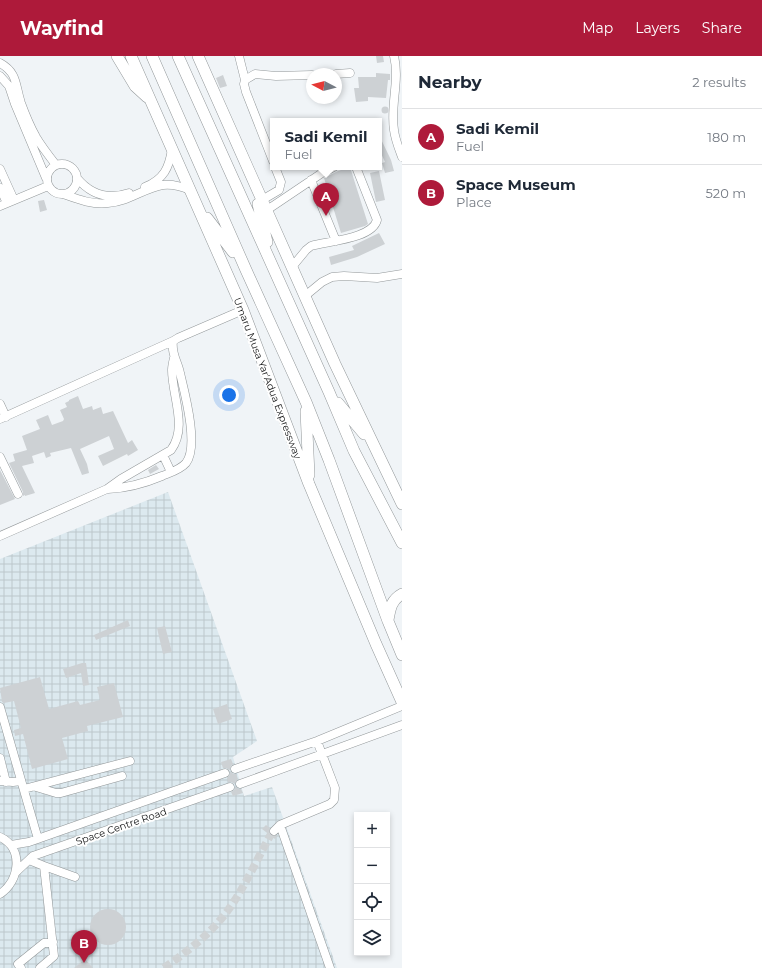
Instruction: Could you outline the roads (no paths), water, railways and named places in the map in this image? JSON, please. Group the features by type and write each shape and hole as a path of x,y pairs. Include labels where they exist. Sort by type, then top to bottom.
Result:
{"highway":[{"path":"117,56 134,86 150,100"},
{"name":"Umaru Musa Yar'Adua Expressway","path":"131,56 243,310 310,484 376,644 402,702"},
{"name":"Umaru Musa Yar'Adua Expressway","path":"152,56 306,402 330,460 388,621 402,655"},
{"path":"178,56 272,264 354,451 402,543"},
{"path":"198,56 335,364 402,504"},
{"path":"253,179 272,264"},
{"path":"195,201 246,270"},
{"path":"329,392 375,449"},
{"path":"306,402 310,484"},
{"path":"388,621 390,607 402,594"}],"street":[{"path":"239,56 245,80 244,84 246,92 270,153"},
{"path":"394,56 399,65 398,110 394,131 402,157"},
{"path":"0,63 7,67 15,78 21,102 36,137 56,165"},
{"path":"342,74 350,73"},
{"path":"245,80 255,74 276,76 306,75"},
{"path":"0,76 9,86 47,182 53,192 80,200 103,204 124,200 164,185 182,187 190,190"},
{"path":"7,203 47,182 50,169 56,165 63,164 72,168 77,178 92,192 115,196 123,195 151,184 160,178 170,163 172,149"},
{"path":"0,169 7,203"},
{"path":"264,205 279,190 281,182 276,170"},
{"path":"264,205 328,170"},
{"path":"292,268 306,250 312,246 352,238 369,232 375,226 376,220 357,170"},
{"path":"63,194 72,190 75,186 77,178"},
{"path":"311,180 336,241"},
{"path":"0,188 7,203"},
{"path":"305,296 322,282 332,277 344,276 377,278 402,274"},
{"path":"0,404 3,418 243,310"},
{"path":"107,489 128,488 143,484 182,467 186,463 190,454 191,445 189,418 179,368 174,358 172,347 173,341"},
{"path":"0,536 107,489 121,479 171,450 175,445 179,429 172,370 174,358"},
{"path":"163,455 171,472"},
{"path":"0,457 18,494"},
{"path":"137,470 143,484"},
{"path":"235,769 317,741 402,706"},
{"path":"0,707 4,735 24,789 38,839"},
{"path":"240,784 402,725"},
{"path":"317,741 334,788 334,800 330,804 277,828 330,968"},
{"path":"0,758 3,781 21,781"},
{"path":"24,789 130,761"},
{"name":"Space Centre Road","path":"10,844 29,842 225,773"},
{"path":"35,786 56,793 61,793 122,776"},
{"name":"Space Centre Road","path":"0,894 13,882 16,872 33,856 230,787"},
{"path":"0,837 10,844 17,862 16,872"},
{"path":"29,860 75,876"},
{"path":"40,968 54,956 44,866"},
{"path":"21,968 18,964 44,943 53,942"}],"tunnel":[{"path":"164,968 197,943 226,913 250,875 274,831"}],"place":[{"name":"Sadi Kemil","path":"326,216"},
{"name":"Space Museum","path":"84,963"}]}
